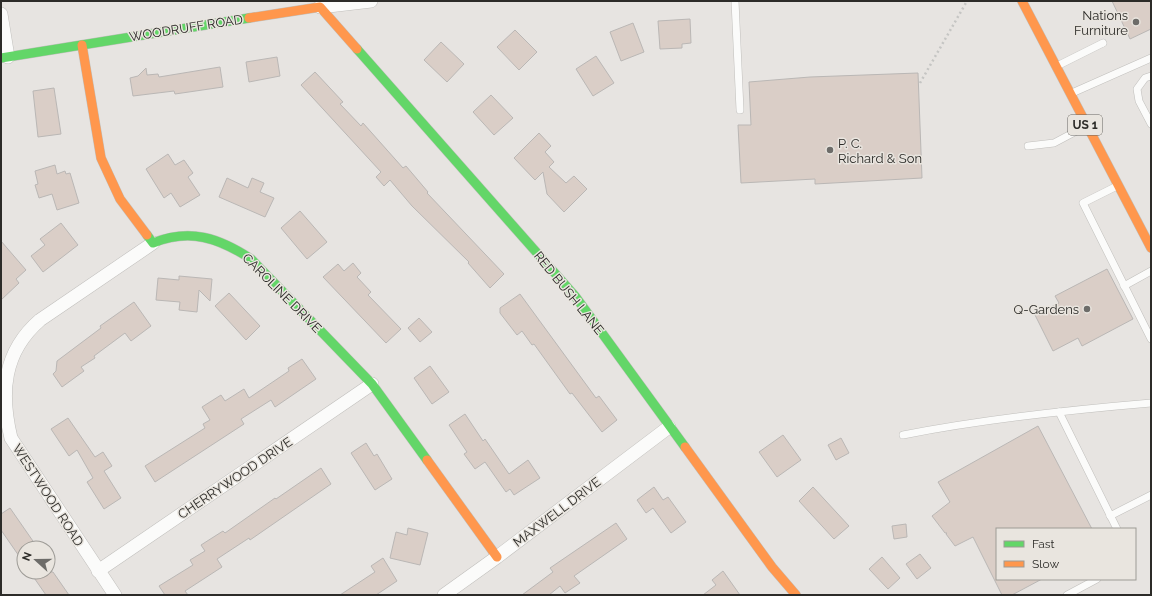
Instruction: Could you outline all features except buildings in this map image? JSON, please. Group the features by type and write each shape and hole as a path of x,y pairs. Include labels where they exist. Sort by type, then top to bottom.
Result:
{"street":[{"name":"WOODRUFF ROAD","path":"5,57 320,7 371,1"},
{"name":"US 1","path":"1025,2 1055,67 1151,248"},
{"name":"RED BUSH LANE","path":"320,7 575,296 772,567 796,595"},
{"path":"1,14 5,57"},
{"path":"82,45 101,158 120,199 153,243"},
{"name":"CAROLINE DRIVE","path":"153,243 170,237 196,236 222,241 251,259 372,384 497,557"},
{"name":"WESTWOOD ROAD","path":"115,595 11,438 3,413 1,400 2,384 12,355 28,330 40,320 153,243"},
{"name":"CHERRYWOOD DRIVE","path":"98,571 372,384"},
{"name":"MAXWELL DRIVE","path":"444,595 497,557 669,427"}],"lane":[{"path":"735,1 740,110"},
{"path":"1055,67 1103,43"},
{"path":"1070,94 1151,58"},
{"path":"1151,76 1145,78 1137,89 1139,101 1151,124"},
{"path":"1028,146 1054,143 1086,126"},
{"path":"1119,186 1083,203 1151,339"},
{"path":"1124,286 1151,271"},
{"path":"902,435 948,426 1059,412 1151,403"},
{"path":"1059,412 1116,528"},
{"path":"1110,516 1151,494"},
{"path":"1067,595 1095,580"}],"path":[{"path":"920,83 967,1"}],"traffic: fast":[{"path":"1,58 249,18"},
{"path":"357,49 575,296 685,447"},
{"path":"147,235 153,243 179,236 204,238 216,241 251,259 372,384 427,460"}],"traffic: slow":[{"path":"1022,1 1151,248"},
{"path":"249,18 320,7 357,49"},
{"path":"82,45 101,158 120,199 147,235"},
{"path":"685,447 772,567 796,595"},
{"path":"427,460 497,557"}],"place":[{"name":"Nations Furniture","path":"1136,22"},
{"name":"P. C. Richard & Son","path":"830,150"},
{"name":"Q-Gardens","path":"1087,309"}]}
